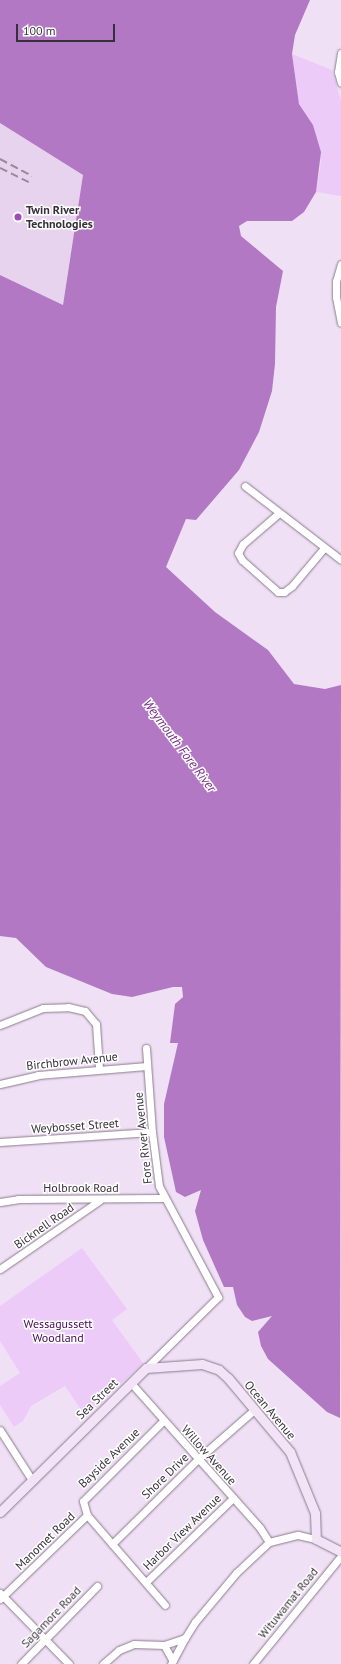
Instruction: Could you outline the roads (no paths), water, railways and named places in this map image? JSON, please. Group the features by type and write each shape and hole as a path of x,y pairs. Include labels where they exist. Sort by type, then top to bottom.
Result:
{"street":[{"path":"341,53 338,72 341,83"},
{"path":"341,264 336,281 336,297 341,323"},
{"path":"245,486 341,560"},
{"path":"279,513 243,544 238,553 242,560 278,592 284,592 292,586 324,548"},
{"path":"0,1025 43,1008 68,1007 85,1011 93,1018 97,1028 99,1068"},
{"name":"Fore River Avenue","path":"146,1048 156,1173 163,1198 216,1290 218,1297 213,1304"},
{"name":"Birchbrow Avenue","path":"0,1084 31,1075 99,1068 147,1066"},
{"name":"Weybosset Street","path":"0,1142 152,1132"},
{"name":"Holbrook Road","path":"0,1202 18,1199 100,1200 163,1198"},
{"name":"Bicknell Road","path":"0,1269 100,1200"},
{"name":"Sea Street","path":"0,1512 213,1304"},
{"name":"Ocean Avenue","path":"146,1368 193,1364 212,1367 228,1378 296,1463 314,1514 316,1539"},
{"name":"Willow Avenue","path":"131,1383 163,1421 233,1498 269,1542"},
{"name":"Shore Drive","path":"112,1544 198,1459 254,1410"},
{"name":"Bayside Avenue","path":"87,1515 83,1505 84,1496 163,1421"},
{"path":"0,1430 32,1480"},
{"name":"Harbor View Avenue","path":"146,1582 233,1498"},
{"path":"87,1515 165,1605"},
{"name":"Manomet Road","path":"1,1596 87,1515"},
{"path":"172,1662 195,1622 236,1573 269,1542 298,1535 316,1539 341,1552"},
{"name":"Wituwamat Road","path":"253,1664 341,1556"},
{"name":"Sagamore Road","path":"21,1664 97,1586"},
{"path":"1,1596 69,1664"},
{"path":"103,1664 126,1646 141,1643 164,1645 185,1638"},
{"path":"164,1645 172,1662"}],"water":[{"name":"Weymouth Fore River","path":"0,0 310,0 295,35 292,54 299,104 313,125 321,152 316,192 304,212 292,221 247,221 239,226 241,236 283,271 276,307 275,364 272,391 259,432 239,470 196,520 186,519 166,567 215,612 268,650 294,684 325,689 341,685 340,1418 327,1412 268,1359 261,1346 258,1332 272,1316 252,1321 245,1317 237,1305 233,1287 224,1287 203,1240 195,1211 201,1190 185,1197 176,1192 164,1137 164,1104 178,1043 170,1043 175,1004 183,997 182,987 173,987 132,997 112,994 46,967 16,938 0,936 0,275 63,305 83,175 0,123"}],"railway":[{"path":"0,159 32,176"},
{"path":"0,168 29,182"}],"place":[{"name":"Twin River Technologies","path":"18,217"}],"park label":[{"name":"Wessagussett Woodland","path":"58,1331"}]}
